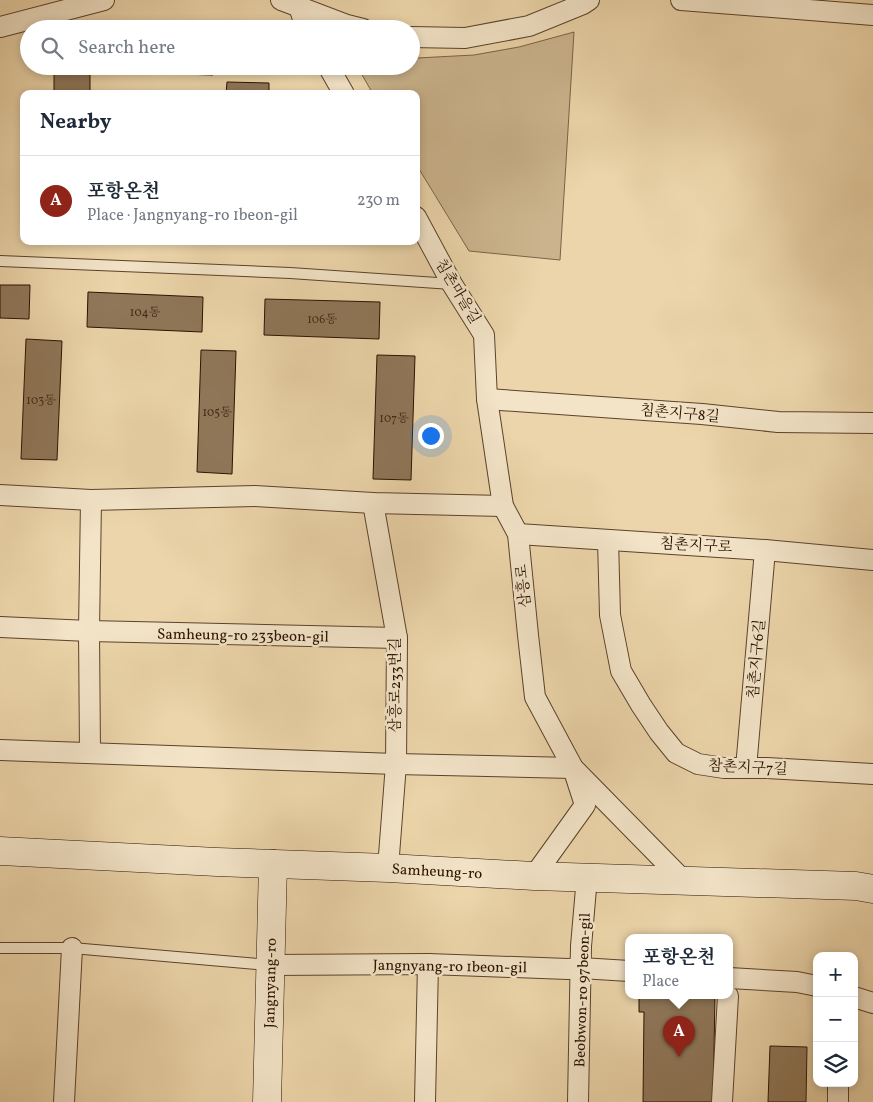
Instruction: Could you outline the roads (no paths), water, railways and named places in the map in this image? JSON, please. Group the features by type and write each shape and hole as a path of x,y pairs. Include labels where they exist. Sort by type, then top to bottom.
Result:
{"main road":[{"name":"Samheung-ro","path":"0,851 534,876 856,886 873,889"},
{"name":"Jangnyang-ro","path":"267,1102 273,864"}],"street":[{"path":"27,20 104,0"},
{"path":"420,37 466,38 529,26 589,0"},
{"path":"681,0 873,15"},
{"path":"290,3 300,20"},
{"path":"290,3 334,20"},
{"path":"0,27 20,22"},
{"path":"333,75 342,90"},
{"name":"침촌마을길","path":"420,224 452,284 484,335 487,399"},
{"name":"침촌지구8길","path":"487,399 702,414 778,422 873,423"},
{"name":"삼흥로","path":"487,399 503,506 518,534 535,697 573,768 585,805 534,876"},
{"path":"0,495 91,500 255,496 373,503 503,506"},
{"path":"90,753 91,500"},
{"name":"삼흥로233번길","path":"373,503 397,638 396,764 388,868"},
{"name":"침촌지구로","path":"518,534 765,550 873,560"},
{"name":"참촌지구7길","path":"608,540 610,615 621,671 659,732 676,753 698,764 724,768 873,774"},
{"name":"침촌지구6길","path":"746,768 765,550"},
{"name":"Samheung-ro 233beon-gil","path":"0,628 397,638"},
{"path":"0,750 396,764 573,768"},
{"name":"삼흥로","path":"573,768 684,880"},
{"name":"Beobwon-ro 97beon-gil","path":"578,1102 581,946 588,878"},
{"path":"64,1102 72,948"},
{"path":"425,1102 428,964"},
{"name":"Jangnyang-ro 1beon-gil","path":"270,965 428,964 625,971"},
{"path":"733,978 796,982 813,985"},
{"path":"858,998 873,1003"},
{"path":"722,1102 728,999"},
{"path":"838,1087 838,1102"}],"lane":[{"path":"0,261 280,273 452,284"},
{"path":"0,948 72,948 270,965"}],"place":[{"name":"포항온천","path":"679,1057"}]}
